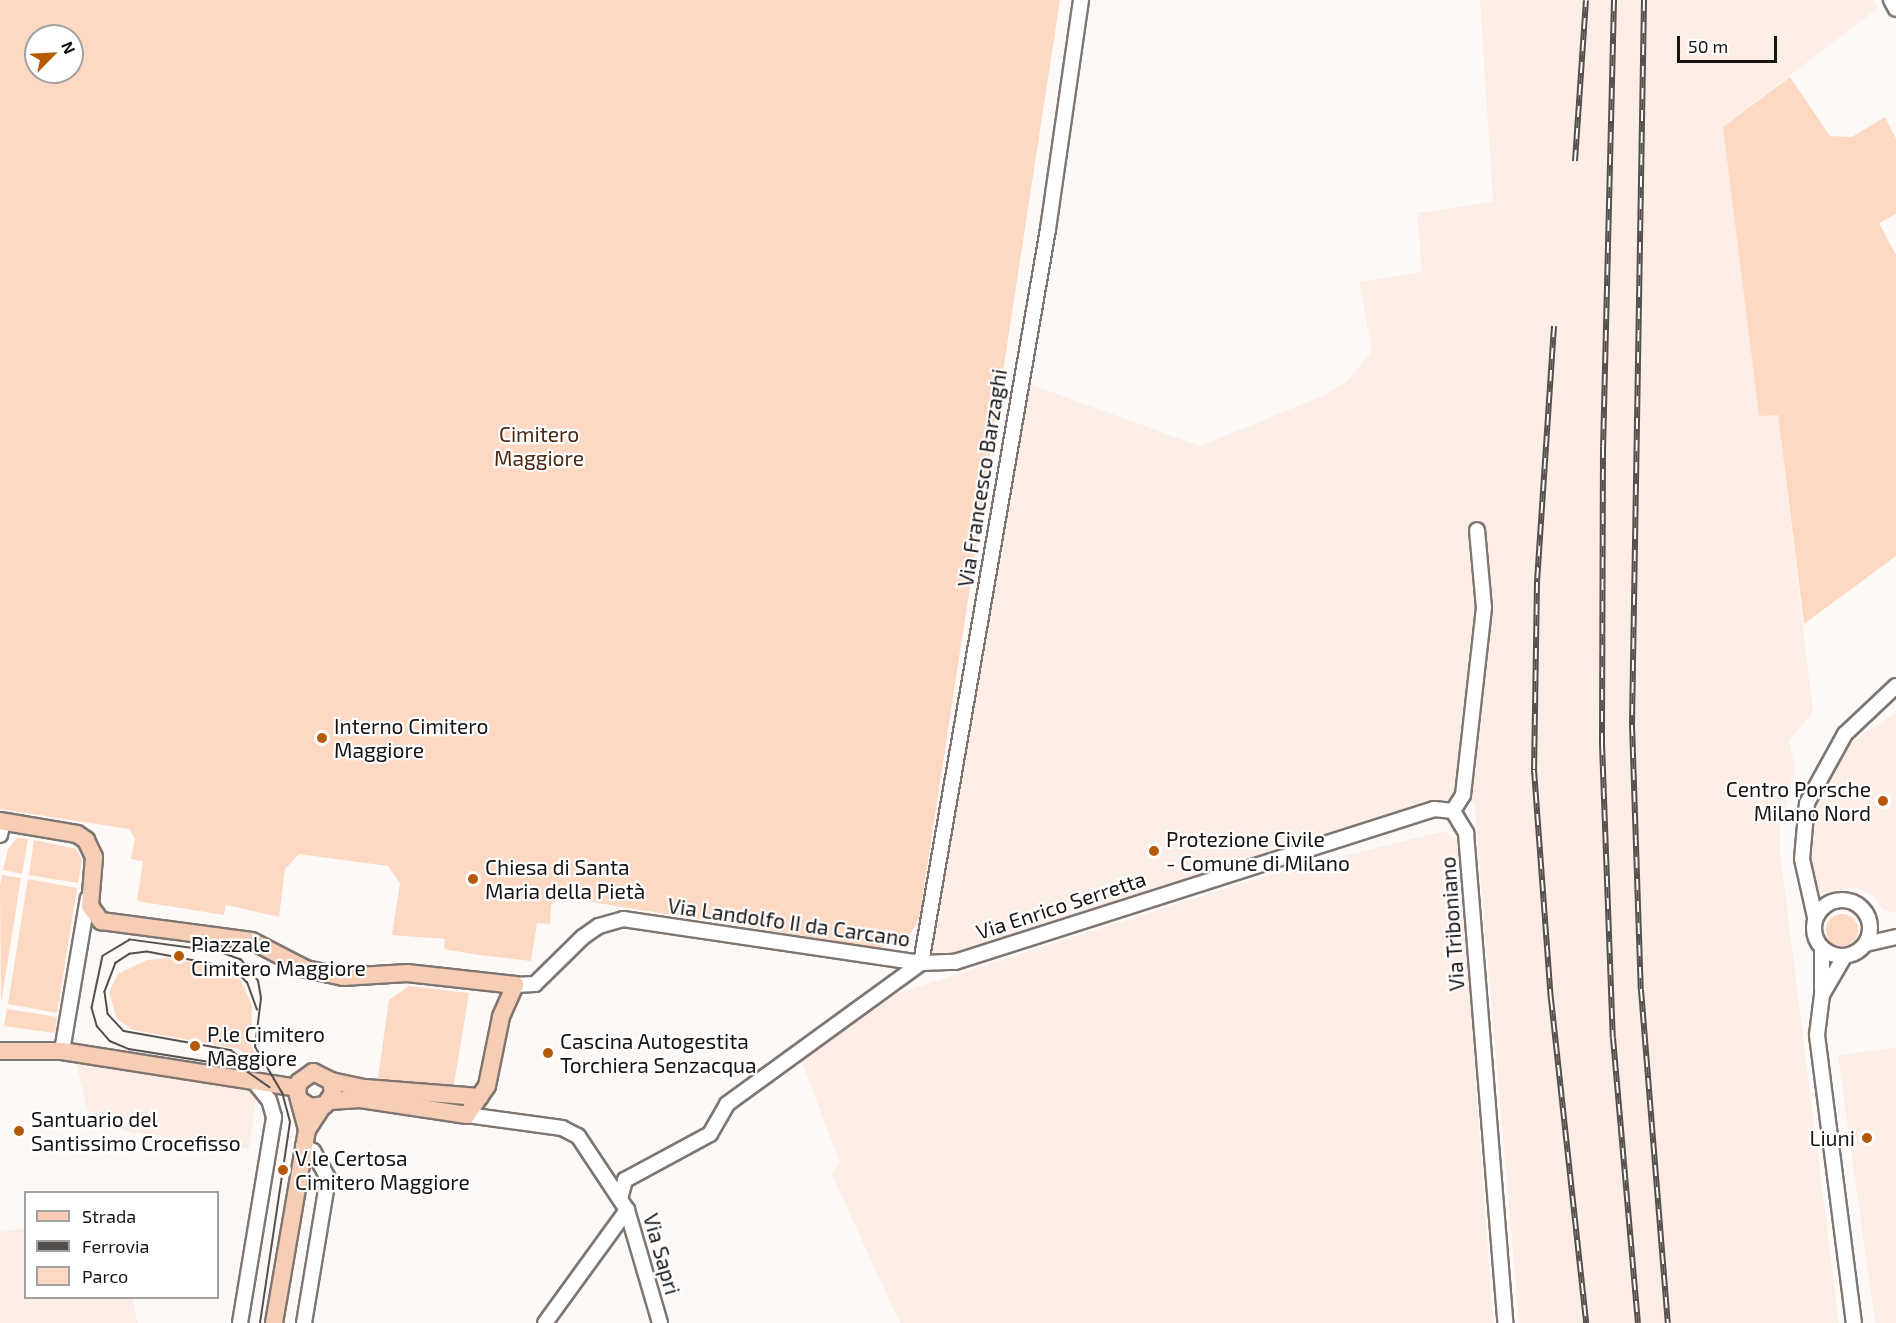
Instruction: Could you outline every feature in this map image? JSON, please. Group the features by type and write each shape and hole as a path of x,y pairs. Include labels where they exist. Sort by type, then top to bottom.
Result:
{"main road":[{"path":"0,1051 62,1051 255,1083 299,1094 310,1107 360,1099 467,1115 487,1086 501,1017 523,985 407,973 343,977 306,969 252,941 101,921 92,912 88,898 94,857 82,836 1,826"},
{"path":"274,1323 305,1138 299,1094 303,1076 313,1072 331,1081 365,1088 480,1097"},
{"path":"305,1138 326,1104 331,1081"}],"street":[{"name":"Via Francesco Barzaghi","path":"921,963 1048,229 1082,0"},
{"path":"1891,0 1896,9"},
{"path":"1453,811 1463,795 1484,608 1477,530"},
{"path":"1854,1323 1819,1054 1822,948 1814,932 1815,917 1802,859 1808,803 1845,734 1896,686"},
{"name":"Via Enrico Serretta","path":"921,963 954,962 1434,809 1453,811"},
{"name":"Via Triboniano","path":"1453,811 1466,833 1505,1323"},
{"path":"62,1051 88,898"},
{"path":"1815,917 1832,902 1856,904 1869,925 1866,944"},
{"name":"Via Landolfo II da Carcano","path":"523,985 599,926 623,920 921,963"},
{"path":"1822,995 1844,957 1866,944 1896,937"},
{"path":"1822,948 1844,957"},
{"path":"545,1323 624,1204 625,1180 710,1134 727,1104 921,963"},
{"path":"240,1323 274,1117 269,1100 255,1083"},
{"path":"467,1115 571,1132 624,1204"},
{"path":"304,1323 328,1178 305,1138"},
{"name":"Via Sapri","path":"624,1204 660,1323"}],"shaded area":[{"path":"1480,0 1873,0 1878,8 1723,127 1759,416 1778,414 1813,712 1789,741 1795,767 1780,825 1780,852 1839,1323 1519,1323 1474,802 1431,802 946,959 926,958 1024,382 1200,446 1327,394 1349,379 1372,351 1359,282 1422,272 1417,213 1493,202"},
{"path":"1896,712 1896,913 1883,910 1873,896 1857,888 1816,893 1811,858 1814,812 1832,765 1852,742"},
{"path":"1444,831 1459,842 1493,1323 900,1323 831,1173 840,1163 801,1059 898,993 1271,874"},
{"path":"1896,1047 1896,1323 1875,1323 1838,1056"},
{"path":"74,1054 243,1082 257,1093 249,1149 91,1126"},
{"path":"24,1228 24,1299 132,1299 138,1323 0,1323 0,1232"}],"green space":[{"name":"Cimitero Maggiore","path":"0,0 1060,0 919,919 907,940 880,948 560,897 551,905 550,924 537,923 531,961 479,955 444,949 445,939 392,935 400,883 388,866 299,854 285,869 279,917 226,905 224,915 137,901 143,861 131,859 135,839 129,829 0,809"},
{"path":"1790,77 1830,136 1852,137 1885,117 1896,139 1896,214 1879,223 1896,255 1896,556 1804,624 1778,415 1759,416 1723,127"},
{"path":"17,838 28,839 22,874 3,870 8,849"},
{"path":"34,840 76,849 82,860 78,883 29,875"},
{"path":"2,875 21,878 1,1003 0,886"},
{"path":"28,879 77,888 57,1013 8,1004"},
{"path":"1842,914 1854,918 1858,930 1854,942 1842,946 1830,942 1826,930 1830,918"},
{"path":"168,958 221,967 240,979 252,1005 251,1046 259,1063 238,1049 133,1030 117,1019 109,992 118,974 147,960"},
{"path":"409,986 469,993 450,1108 375,1099 389,1000"},
{"path":"7,1009 57,1017 55,1033 4,1026"}],"tram line":[{"path":"260,1323 290,1122 282,1093 255,1047 261,998 258,981 241,960 219,952 130,940 103,956 92,1008 97,1026 110,1041 129,1049 241,1067 270,1087"},
{"path":"257,1010 247,983 232,968 147,952 130,954 116,963 105,992 108,1014 124,1031 231,1050 258,1071"}],"railway":[{"path":"1575,161 1586,0"},
{"path":"1614,0 1603,447 1602,744 1613,1038 1638,1323"},
{"path":"1644,0 1632,725 1641,990 1668,1323"},
{"path":"1554,326 1537,582 1534,770 1551,999 1586,1323"}],"place":[{"name":"Interno Cimitero Maggiore","path":"322,738"},
{"name":"Centro Porsche Milano Nord","path":"1883,801"},
{"name":"Protezione Civile - Comune di Milano","path":"1154,851"},
{"name":"Chiesa di Santa Maria della Pietà","path":"473,879"},
{"name":"Piazzale Cimitero Maggiore","path":"179,956"},
{"name":"P.le Cimitero Maggiore","path":"195,1046"},
{"name":"Cascina Autogestita Torchiera Senzacqua","path":"548,1053"},
{"name":"Santuario del Santissimo Crocefisso","path":"19,1131"},
{"name":"Liuni","path":"1867,1138"},
{"name":"V.le Certosa Cimitero Maggiore","path":"283,1170"}]}
